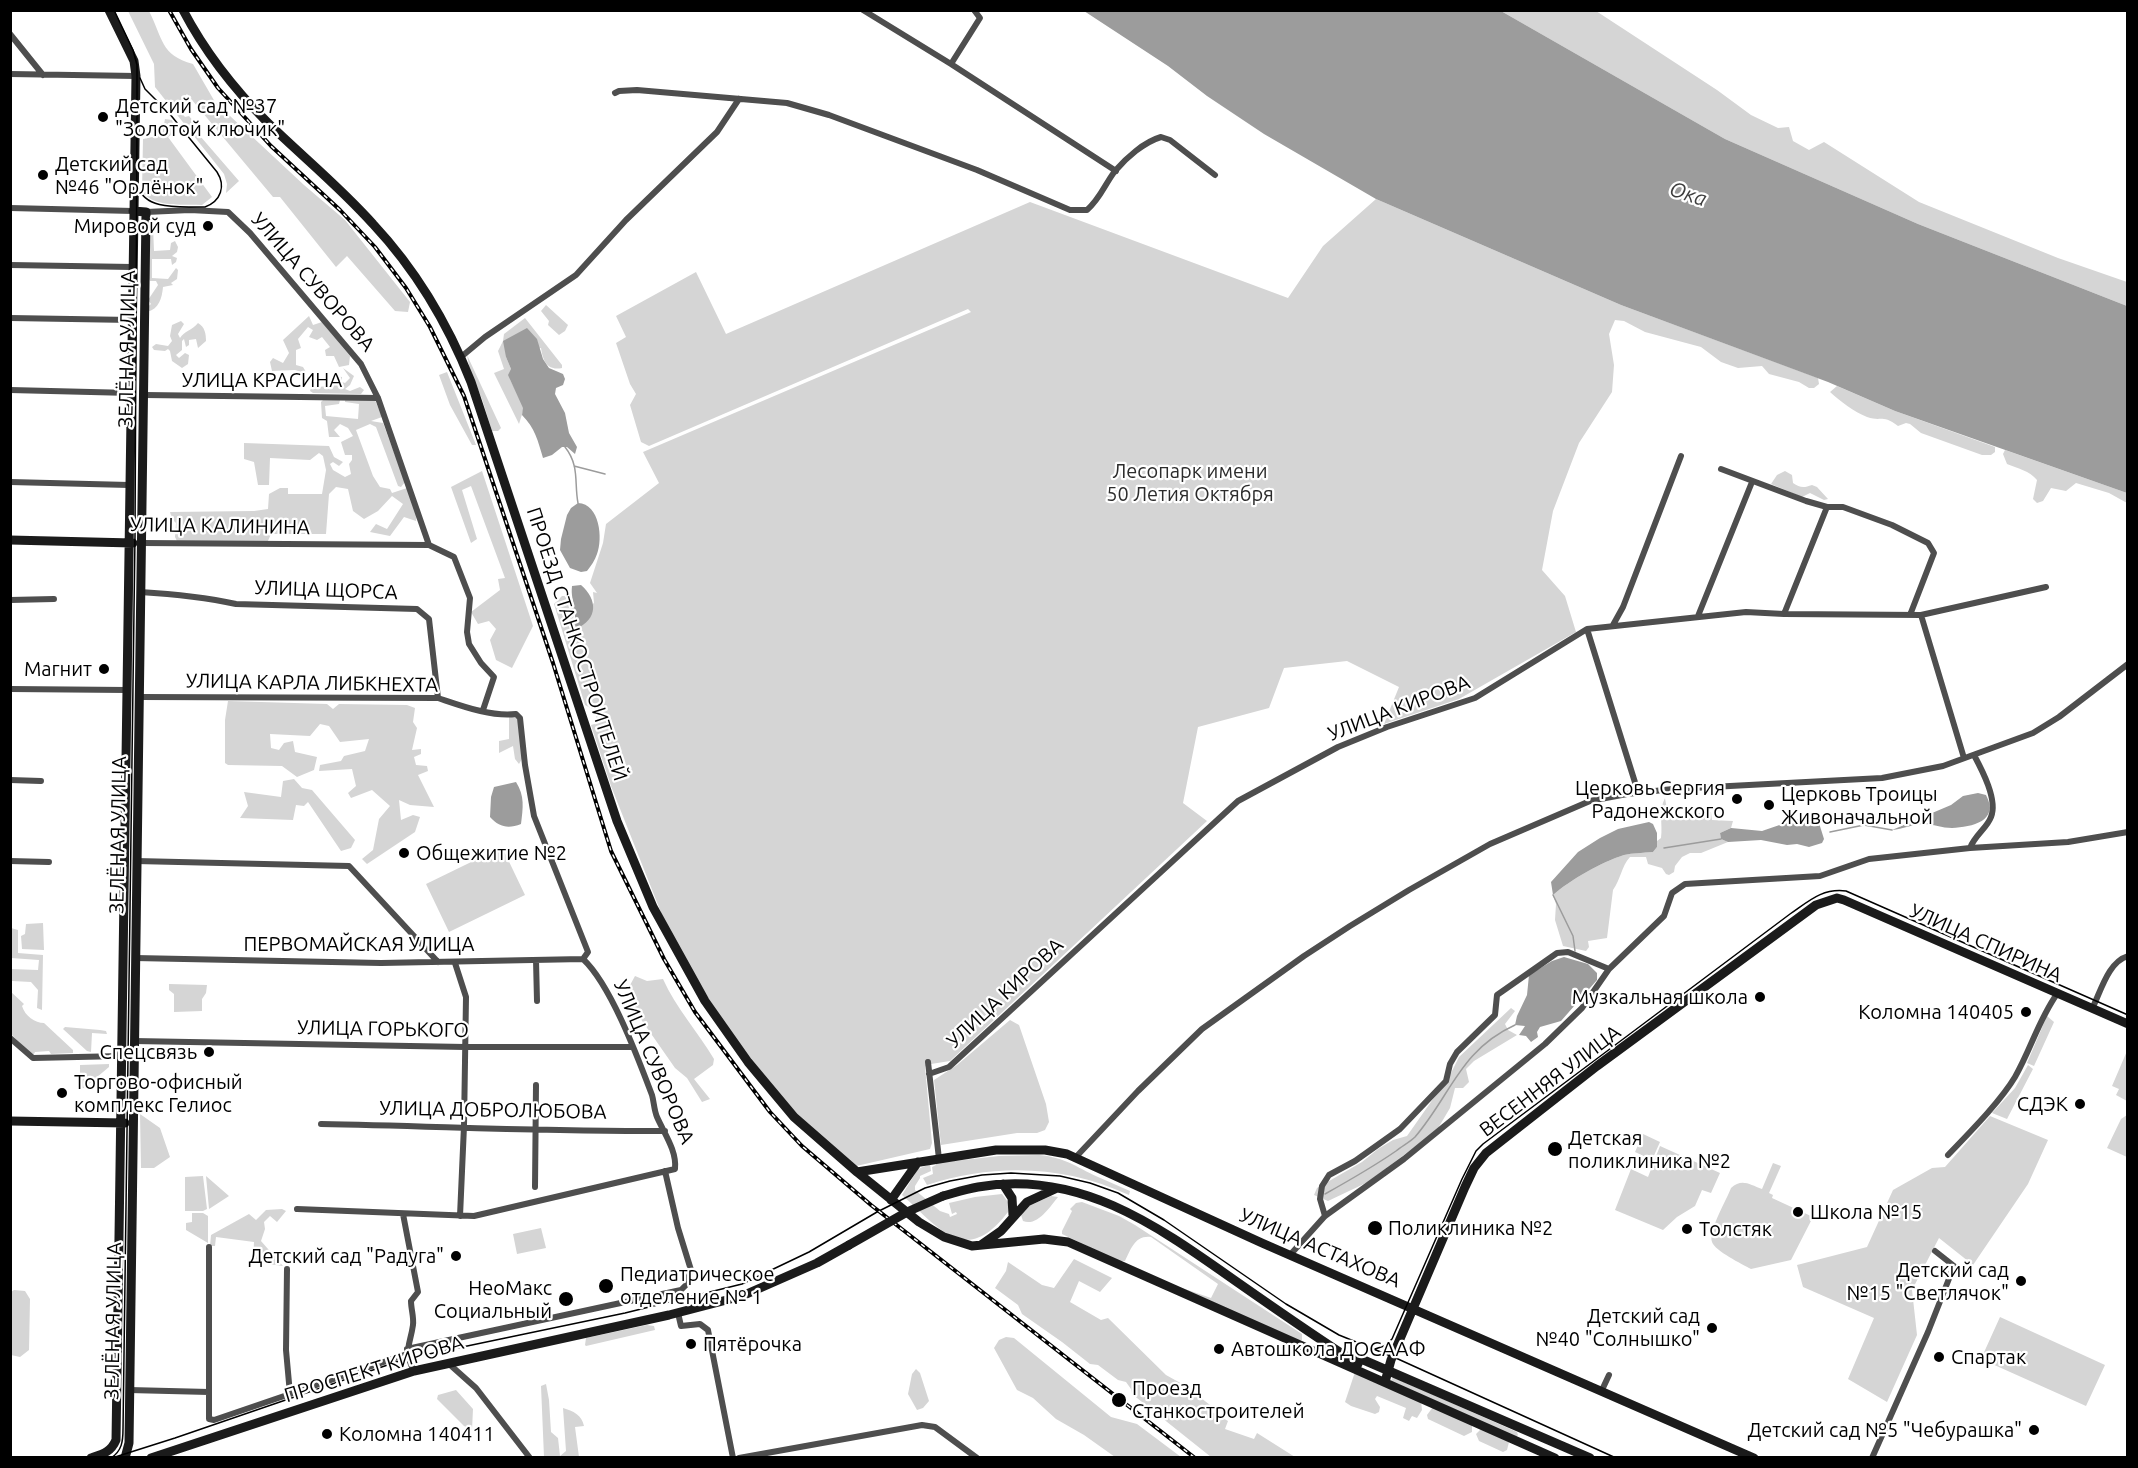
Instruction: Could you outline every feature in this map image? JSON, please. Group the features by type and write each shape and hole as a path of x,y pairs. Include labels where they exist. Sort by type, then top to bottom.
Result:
{"main road":[{"path":"109,10 134,61 136,76 133,212 146,212"},
{"name":"ПРОЕЗД СТАНКОСТРОИТЕЛЕЙ","path":"183,10 213,58 248,102 352,202 396,251 433,304 461,357 490,436 610,799 653,907 705,1001 748,1062 794,1117 857,1172 920,1222 958,1243 978,1246"},
{"name":"ЗЕЛЁНАЯ УЛИЦА","path":"91,1458 113,1448 116,1440 133,212"},
{"name":"ЗЕЛЁНАЯ УЛИЦА","path":"125,1458 129,1443 146,212"},
{"name":"УЛИЦА КАЛИНИНА","path":"10,540 142,543"},
{"name":"УЛИЦА СПИРИНА","path":"1830,900 1837,898 1854,904 2127,1024"},
{"name":"ВЕСЕННЯЯ УЛИЦА","path":"1385,1382 1465,1187 1474,1168 1485,1153 1597,1066 1706,988 1795,920 1816,905 1830,900"},
{"path":"10,1121 133,1123"},
{"name":"УЛИЦА АСТАХОВА","path":"857,1172 996,1150 1045,1150 1075,1158 1290,1255 1754,1458"},
{"path":"891,1200 918,1162"},
{"path":"1003,1184 1057,1188 1082,1193 1106,1201 1151,1224 1385,1382"},
{"path":"1003,1184 1012,1198 1013,1215"},
{"name":"ПРОСПЕКТ КИРОВА","path":"151,1458 414,1371 742,1296 768,1286 849,1245 907,1212 943,1196 978,1187 1003,1184"},
{"path":"978,1246 1000,1231 1013,1215 1034,1198 1057,1188"},
{"path":"978,1246 1054,1238 1068,1242 1555,1458"},
{"path":"1333,1348 1389,1370 1590,1458"},
{"path":"1520,1442 1526,1429"}],"street":[{"path":"863,10 1116,171"},
{"path":"951,64 980,18 974,10"},
{"path":"10,34 43,75"},
{"path":"10,74 136,76"},
{"path":"615,93 637,90 787,103 829,115 976,170 1070,210 1087,210 1094,204 1116,171 1144,144 1161,137 1170,140 1215,175"},
{"path":"461,357 485,337 576,275 626,220 717,132 739,99"},
{"path":"10,208 133,212"},
{"name":"УЛИЦА СУВОРОВА","path":"146,212 190,210 228,212 250,232 361,364 378,398 429,545"},
{"path":"10,265 132,267"},
{"path":"10,318 132,320"},
{"path":"10,390 131,393"},
{"name":"УЛИЦА КРАСИНА","path":"145,395 378,398"},
{"path":"1613,625 1623,607 1681,456"},
{"path":"1721,469 1827,507 1843,507 1860,513 1901,529 1931,546 1934,553 1910,615"},
{"path":"10,482 129,485"},
{"path":"1698,616 1752,482"},
{"path":"1784,614 1827,507"},
{"name":"УЛИЦА КАЛИНИНА","path":"142,543 429,545"},
{"path":"429,545 454,557 470,598 467,632 469,644 481,663 494,677 483,710 506,715 516,714 520,718 534,816 595,970"},
{"name":"УЛИЦА КИРОВА","path":"929,1074 948,1067 1238,801 1338,747 1388,727 1475,698 1587,629 1746,612 1921,615 2046,587"},
{"name":"УЛИЦА ЩОРСА","path":"140,592 169,593 236,604 417,609 429,619 438,698"},
{"path":"10,600 54,600"},
{"path":"1921,615 1964,758"},
{"path":"1587,629 1638,792"},
{"path":"1075,1158 1138,1091 1202,1029 1322,944 1409,890 1490,844 1590,801 1638,792 1882,778 1918,772 1974,755 2033,733 2060,717 2127,664"},
{"path":"10,689 127,690"},
{"name":"УЛИЦА КАРЛА ЛИБКНЕХТА","path":"139,697 438,698 483,710"},
{"path":"1970,848 1974,837 1991,818 1993,807 1989,787 1974,755"},
{"path":"10,780 41,781"},
{"path":"1290,1255 1325,1216 1404,1160 1545,1044 1582,1008 1609,969 1665,916 1672,893 1685,884 1820,876 1869,859 1970,848 2068,842 2127,832"},
{"path":"10,861 49,862"},
{"path":"136,861 349,866 438,962"},
{"path":"584,960 588,952"},
{"path":"1325,1216 1320,1199 1322,1186 1329,1175 1355,1161 1400,1129 1446,1081 1450,1064 1457,1052 1495,1015 1497,994 1557,953 1568,952 1609,969"},
{"path":"2092,1009 2112,967 2118,959 2127,956"},
{"name":"ПЕРВОМАЙСКАЯ УЛИЦА","path":"135,958 455,963 584,960"},
{"path":"536,960 537,1001"},
{"name":"УЛИЦА СУВОРОВА","path":"584,960 595,970 653,1097 657,1117 665,1131 676,1162 675,1169 665,1171"},
{"path":"455,963 466,997 464,1126 459,1216"},
{"path":"1948,1155 2009,1086 2023,1062 2046,1009 2057,994"},
{"path":"10,1038 33,1058 122,1056"},
{"name":"УЛИЦА ГОРЬКОГО","path":"134,1041 465,1047 632,1047"},
{"path":"928,1062 939,1159"},
{"path":"535,1187 536,1085"},
{"name":"УЛИЦА ДОБРОЛЮБОВА","path":"321,1124 464,1126 536,1131 665,1131"},
{"path":"209,1247 209,1419 290,1394 407,1352 681,1290 686,1285 691,1270 678,1228 665,1171 474,1216 297,1209"},
{"path":"403,1214 418,1292 411,1301 413,1324 407,1352 414,1371"},
{"path":"1872,1458 1927,1334 1954,1266 1935,1251"},
{"path":"288,1269 286,1350 290,1394"},
{"path":"678,1312 681,1326 699,1324 708,1330 733,1458"},
{"path":"447,1362 476,1388 530,1458"},
{"path":"1602,1390 1609,1374"},
{"path":"129,1390 209,1392"},
{"path":"739,1458 922,1425 935,1427 977,1458"}],"green space":[{"path":"128,11 149,11 168,50 174,56 193,64 215,102 345,220 410,302 408,312 395,311 347,256 336,267 280,197 273,197 187,94 180,101 180,111 195,123 194,129 239,181 226,193 227,184 224,174 155,87 154,64"},
{"path":"1501,11 1596,11 1717,90 1751,115 1778,128 1789,127 1793,141 1809,150 1824,142 1919,202 2058,258 2127,282 2127,306 1918,224 1725,139"},
{"path":"165,119 172,120 176,132 168,137 212,197 202,205 162,203 142,192 143,139 162,135"},
{"name":"Лесопарк имени 50 Летия Октября","path":"1376,199 1621,305 1818,378 1819,384 1814,388 1809,388 1799,382 1769,374 1762,366 1738,368 1721,362 1701,347 1645,332 1624,321 1615,320 1609,334 1614,365 1612,392 1579,443 1553,511 1542,570 1565,596 1576,632 1459,699 1384,724 1399,687 1347,661 1284,668 1269,708 1198,727 1183,803 1207,821 950,1061 931,1064 929,1061 925,1067 932,1143 930,1149 852,1167 788,1105 749,1057 715,1009 685,959 662,915 611,786 591,725 598,723 594,710 585,705 554,604 562,596 570,596 575,609 573,619 594,603 593,592 597,593 590,583 603,543 606,524 659,483 643,452 971,312 968,309 649,446 641,442 630,405 636,394 630,384 616,343 626,337 616,316 696,272 726,334 1030,202 1288,298 1323,246"},
{"path":"146,222 153,227 154,251 170,250 171,243 175,241 178,247 177,252 172,256 177,258 176,262 172,265 171,259 152,259 152,278 168,279 176,268 178,270 177,279 171,283 173,285 163,287 159,302 147,312 145,309 151,304 148,300 158,285 156,281 150,281 147,275"},
{"path":"546,305 568,325 559,335 548,325 549,321 541,311"},
{"path":"309,316 313,325 322,322 350,356 349,365 339,367 334,356 326,356 325,350 330,347 322,337 317,340 309,337 313,330 308,327 298,339 301,348 296,350 296,365 303,367 306,372 272,371 270,362 273,358 283,363 289,353 283,340"},
{"path":"525,318 562,368 549,366 543,357 541,348 506,357 511,369 510,379 524,408 519,424 494,373 504,369 498,351 504,334"},
{"path":"181,321 184,324 178,334 180,338 198,323 205,331 206,341 198,348 196,339 189,340 189,345 186,347 184,339 182,341 182,350 176,355 179,358 185,353 189,355 188,364 182,368 172,361 168,349 154,350 152,347 156,344 168,346 172,341 170,336 172,325"},
{"path":"467,355 501,428 498,431 492,431 470,371"},
{"path":"343,368 354,376 350,385 345,389 350,391 360,387 364,390 361,394 313,393 310,391 311,388 327,386 329,382 335,380 335,376 342,377 342,382 345,383 350,378"},
{"path":"447,372 476,445 472,445 450,405 439,375"},
{"path":"1837,386 1895,411 1995,447 1995,452 1991,455 1982,455 1921,433 1910,424 1898,426 1885,419 1867,417 1847,406 1830,392"},
{"path":"325,398 340,400 339,404 325,406 326,416 358,419 359,404 345,402 345,399 375,400 382,417 371,421 383,423 405,482 401,487 398,486 376,427 370,424 356,430 373,476 380,487 390,489 392,493 407,488 417,515 416,521 404,517 390,536 370,532 376,524 387,529 403,504 392,496 378,511 364,519 353,511 348,489 336,487 329,494 326,534 271,534 267,543 178,543 175,537 176,523 170,512 268,509 269,494 280,488 288,488 288,494 322,494 326,470 323,456 319,453 310,460 270,458 269,485 258,485 254,462 244,459 244,443 329,446 334,457 343,462 339,466 333,462 330,464 333,470 345,477 351,474 349,464 352,455 345,455 341,442 353,436 348,428 340,424 334,430 340,437 329,437 327,421 322,418 321,402"},
{"path":"2005,450 2127,493 2127,503 2109,493 2076,483 2066,491 2051,488 2043,501 2037,503 2033,499 2037,480 2027,472 2007,464 2003,454"},
{"path":"482,471 533,626 512,668 496,660 490,640 496,629 489,621 478,624 471,612 500,590 498,579 505,578 471,486 462,490 477,539 471,543 451,487"},
{"path":"1785,471 1792,475 1795,485 1817,487 1828,499 1824,500 1810,493 1802,497 1771,484 1777,475"},
{"path":"228,701 327,704 333,709 339,704 407,705 415,708 413,722 417,728 412,750 421,749 421,754 414,757 416,765 427,766 428,771 418,775 434,807 410,805 399,800 401,820 413,815 420,817 415,832 367,864 362,859 373,850 379,819 390,806 372,790 351,798 348,793 356,786 352,769 319,771 320,765 341,761 344,756 365,751 369,739 340,742 329,726 320,724 310,736 270,734 271,748 279,750 284,743 293,741 295,752 317,757 314,770 297,777 282,766 228,765 225,763 225,720"},
{"path":"509,717 518,719 523,757 519,764 515,759 513,746 499,753 499,741 509,739"},
{"path":"294,779 302,788 312,790 355,840 351,848 341,851 308,802 304,806 296,805 293,820 240,818 248,806 244,792 281,797 283,781"},
{"path":"1665,798 1668,816 1711,812 1712,820 1733,821 1731,828 1720,833 1721,839 1728,842 1701,853 1690,853 1682,857 1675,866 1674,872 1669,875 1662,868 1648,864 1646,857 1630,857 1613,890 1607,938 1588,941 1589,947 1586,951 1563,946 1555,920 1556,904 1553,895 1606,862 1624,855 1653,852 1657,847 1657,841 1661,838 1661,813"},
{"path":"502,847 525,895 449,932 426,884"},
{"path":"43,923 44,950 22,949 21,936 25,934 26,924"},
{"path":"11,928 18,930 18,953 43,955 42,1010 37,1008 38,990 31,982 12,981 11,983 11,969 38,970 39,960 11,958"},
{"path":"635,976 647,981 663,979 674,1000 714,1059 713,1065 694,1079 710,1099 702,1102 687,1078 675,1068 631,1005 629,987"},
{"path":"169,984 207,985 202,999 202,1011 174,1012 174,994 169,990"},
{"path":"10,991 24,1004 23,1010 28,1016 37,1022 44,1023 73,1050 73,1053 51,1054 49,1051 29,1053 11,1034"},
{"path":"1511,1008 1515,1011 1505,1024 1508,1030 1517,1035 1474,1061 1466,1069 1469,1082 1463,1088 1455,1088 1450,1108 1437,1130 1368,1182 1328,1201 1314,1195 1317,1188 1362,1162 1378,1149 1393,1140 1407,1136 1445,1085 1459,1057"},
{"path":"2047,1016 2054,1022 2034,1066 2027,1063"},
{"path":"1010,1020 1019,1025 1046,1104 1049,1122 1045,1130 1037,1133 1017,1133 941,1145 934,1080 957,1065"},
{"path":"65,1027 106,1031 107,1034 92,1033 91,1052 63,1029"},
{"path":"2127,1051 2128,1101 2116,1095 2119,1089 2112,1086"},
{"path":"109,1064 109,1067 84,1088 80,1088 80,1065"},
{"path":"2028,1065 2033,1069 2007,1119 1992,1113 2015,1088"},
{"path":"140,1114 160,1128 170,1157 154,1168 141,1168"},
{"path":"2127,1115 2127,1157 2107,1148 2121,1119"},
{"path":"1990,1116 2048,1140 2028,1184 1973,1265 1939,1238 1912,1290 1917,1335 1887,1402 1848,1379 1874,1318 1803,1287 1797,1265 1867,1247 1893,1190 1932,1168 1945,1167"},
{"path":"1643,1134 1660,1142 1652,1160 1635,1152"},
{"path":"1660,1146 1720,1173 1711,1193 1702,1190 1695,1206 1677,1217 1663,1230 1615,1210 1631,1169 1648,1177"},
{"path":"1039,1155 1070,1163 1130,1191 1129,1195 1080,1178 1029,1170 978,1173 927,1185 923,1178 933,1174 932,1167 936,1163 999,1156"},
{"path":"1773,1163 1781,1166 1769,1193 1773,1195 1772,1198 1813,1217 1791,1260 1751,1269 1714,1246 1713,1230 1731,1188 1742,1183 1762,1189"},
{"path":"930,1164 931,1171 920,1176 915,1190 940,1211 949,1214 950,1217 957,1214 956,1212 952,1214 949,1203 1002,1194 1008,1202 1008,1212 993,1228 979,1237 966,1240 941,1230 902,1195 918,1169"},
{"path":"203,1176 207,1209 185,1211 185,1177"},
{"path":"206,1176 229,1196 209,1209"},
{"path":"1051,1196 1058,1197 1043,1215 1033,1221 1023,1221 1022,1209"},
{"path":"1082,1202 1119,1216 1135,1225 1302,1334 1302,1340 1179,1287 1211,1298 1218,1284 1151,1237 1137,1241 1125,1261 1119,1261 1062,1234 1072,1211 1070,1209 1076,1203"},
{"path":"266,1210 286,1211 277,1222 270,1216 264,1222 265,1229 261,1241 283,1266 253,1262 254,1242 216,1237 215,1246 210,1246 211,1235 249,1214 256,1220"},
{"path":"192,1213 203,1213 208,1216 208,1243 186,1230 186,1223 192,1222"},
{"path":"541,1228 546,1248 517,1254 513,1234"},
{"path":"1074,1259 1112,1278 1100,1292 1079,1281 1070,1302 1101,1320 1108,1318 1166,1375 1184,1385 1214,1408 1212,1412 1228,1421 1225,1429 1254,1439 1257,1433 1295,1457 1211,1457 1132,1394 1126,1382 1118,1380 1098,1365 1090,1364 1022,1314 1018,1305 995,1288 1006,1271 1008,1262 1042,1285 1054,1288"},
{"path":"25,1291 30,1299 29,1350 20,1357 11,1355 11,1292"},
{"path":"2000,1317 2105,1365 2086,1406 1981,1359"},
{"path":"647,1325 654,1326 655,1330 585,1345 586,1338"},
{"path":"1006,1337 1014,1338 1111,1417 1137,1424 1181,1457 1115,1457 1056,1419 1033,1398 1017,1390 994,1348 999,1340"},
{"path":"916,1369 920,1373 929,1401 923,1408 917,1410 908,1394 912,1374"},
{"path":"1355,1372 1421,1401 1422,1410 1417,1418 1412,1416 1409,1421 1403,1418 1406,1408 1377,1396 1375,1399 1380,1407 1379,1412 1375,1414 1345,1402"},
{"path":"1393,1377 1517,1432 1518,1435 1516,1437 1391,1381"},
{"path":"546,1384 551,1432 558,1438 560,1456 566,1451 563,1408 576,1414 583,1422 584,1426 575,1427 579,1457 544,1457 541,1386"},
{"path":"456,1390 473,1409 472,1430 464,1426 437,1399 438,1395"},
{"path":"1433,1407 1472,1425 1472,1432 1464,1436 1428,1419 1427,1415"},
{"path":"1481,1429 1509,1442 1507,1450 1503,1452 1479,1441 1476,1434"}],"water":[{"name":"Ока","path":"1084,11 1501,11 1725,139 1918,224 2127,306 2127,493 1895,411 1828,382 1621,305 1376,199 1264,134 1207,96 1168,66"},
{"path":"527,328 537,339 543,359 549,368 563,374 565,379 563,385 556,388 555,394 565,413 569,433 577,447 575,454 567,447 562,447 552,455 543,458 538,440 522,415 523,408 508,375 511,369 503,341"},
{"path":"578,503 591,509 598,523 600,540 595,558 587,571 581,572 570,568 560,550 567,515"},
{"path":"581,585 593,603 593,609 588,620 576,629 572,586"},
{"path":"516,782 522,797 521,824 504,826 490,817 491,797 494,787"},
{"path":"1978,793 1986,795 1989,804 1987,817 1982,821 1952,828 1920,824 1892,830 1951,805 1963,796"},
{"path":"1814,818 1819,823 1824,839 1822,843 1809,847 1761,840 1728,842 1721,839 1720,833 1731,828 1762,831 1797,819"},
{"path":"1649,822 1653,824 1657,833 1657,847 1653,852 1624,855 1606,862 1553,895 1551,882 1578,852 1618,829"},
{"path":"1564,957 1588,964 1597,973 1597,980 1561,1021 1540,1027 1537,1032 1538,1037 1531,1042 1526,1036 1519,1035 1525,1026 1515,1025 1527,995 1529,975 1552,961"}],"waterway":[{"path":"565,447 575,468 578,503"},
{"path":"574,466 605,474"},
{"path":"1830,832 1864,825 1892,830"},
{"path":"1664,848 1721,839"},
{"path":"1553,895 1573,936 1575,951"},
{"path":"1325,1194 1413,1139 1469,1060 1496,1035 1515,1025"}],"tram line":[{"path":"111,1458 120,1449 123,1433 135,536 137,124 137,65 133,50 114,10"},
{"path":"138,186 148,200 176,207 205,207 215,201 221,188 217,172 169,113 145,89 140,78"},
{"path":"1372,1350 1384,1346 1392,1339 1476,1151 1790,914 1823,894 1830,891 1846,891 2128,1015"},
{"path":"112,1458 405,1359 625,1313 742,1284 809,1252 877,1212 925,1188 982,1175 1011,1173 1060,1176 1118,1193 1164,1220 1286,1304 1339,1335 1398,1359 1616,1458"}],"railway":[{"path":"169,10 191,49 218,88 271,146 340,210 375,247 406,288 430,327 464,396 553,663 611,851 664,959 695,1012 770,1112 802,1146 871,1205 1195,1458"}],"place":[{"name":"Детский сад №37 \"Золотой ключик\"","path":"103,117"},
{"name":"Детский сад №46 \"Орлёнок\"","path":"43,175"},
{"name":"Мировой суд","path":"208,226"},
{"name":"Магнит","path":"104,669"},
{"name":"Церковь Сергия Радонежского","path":"1737,799"},
{"name":"Церковь Троицы Живоначальной","path":"1769,805"},
{"name":"Общежитие №2","path":"404,853"},
{"name":"Музкальная школа","path":"1760,997"},
{"name":"Коломна 140405","path":"2026,1012"},
{"name":"Спецсвязь","path":"209,1052"},
{"name":"Торгово-офисный комплекс Гелиос","path":"62,1093"},
{"name":"СДЭК","path":"2080,1104"},
{"name":"Детская поликлиника №2","path":"1555,1149"},
{"name":"Школа №15","path":"1798,1212"},
{"name":"Поликлиника №2","path":"1375,1228"},
{"name":"Толстяк","path":"1687,1229"},
{"name":"Детский сад \"Радуга\"","path":"456,1256"},
{"name":"Детский сад №15 \"Светлячок\"","path":"2021,1281"},
{"name":"Педиатрическое отделение № 1","path":"606,1286"},
{"name":"НеоМакс Социальный","path":"566,1299"},
{"name":"Детский сад №40 \"Солнышко\"","path":"1712,1328"},
{"name":"Пятёрочка","path":"691,1344"},
{"name":"Автошкола ДОСААФ","path":"1219,1349"},
{"name":"Спартак","path":"1939,1357"},
{"name":"Проезд Станкостроителей","path":"1119,1400"},
{"name":"Детский сад №5 \"Чебурашка\"","path":"2034,1430"},
{"name":"Коломна 140411","path":"327,1434"}]}
